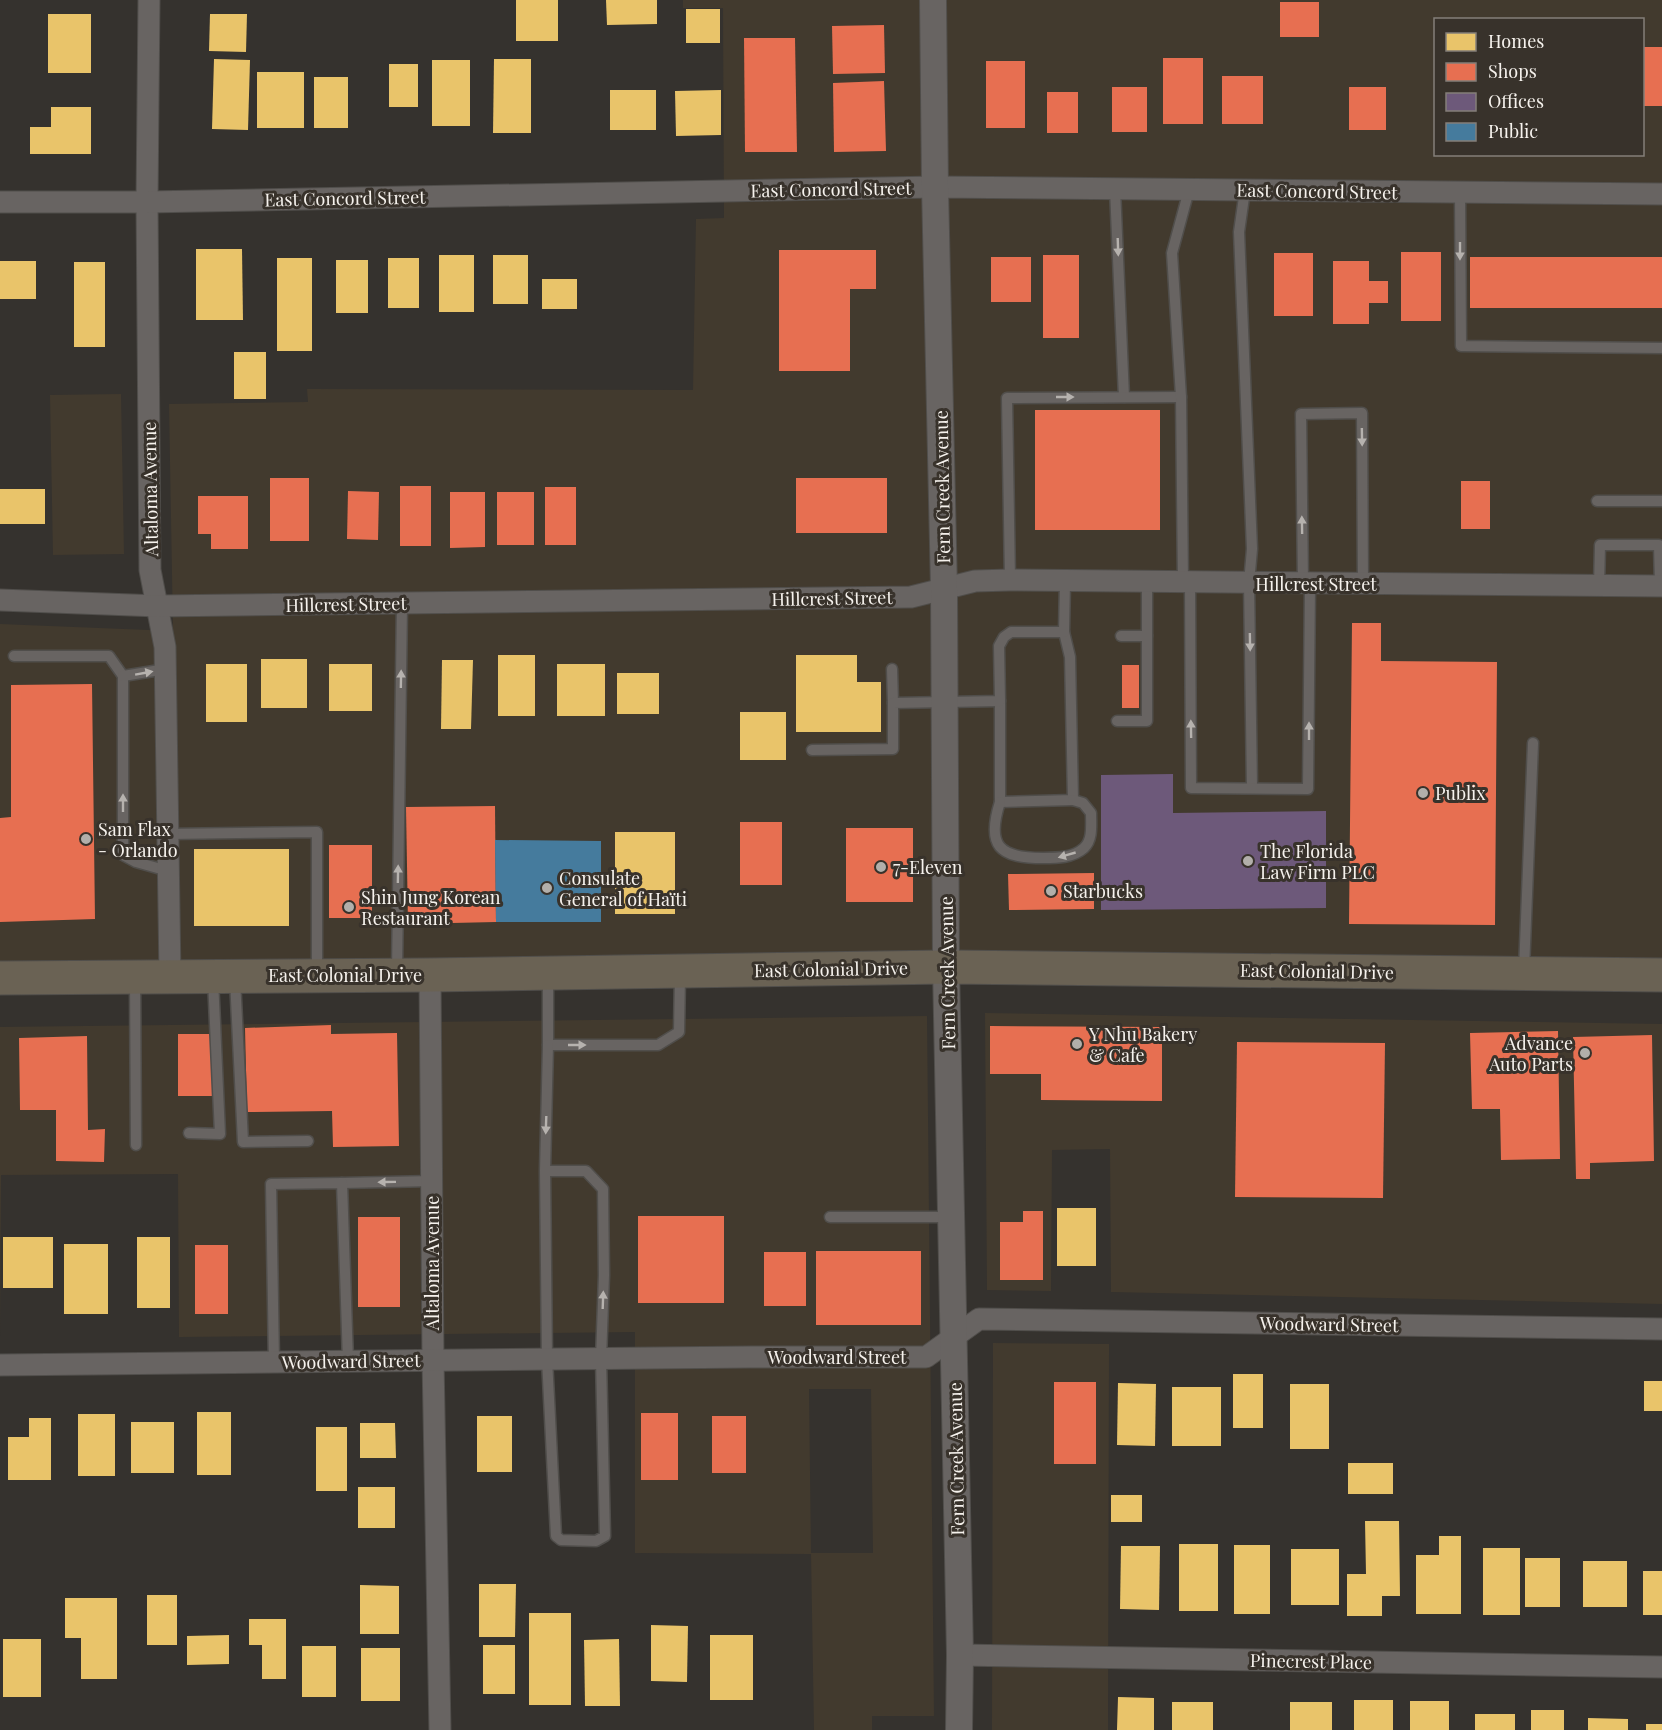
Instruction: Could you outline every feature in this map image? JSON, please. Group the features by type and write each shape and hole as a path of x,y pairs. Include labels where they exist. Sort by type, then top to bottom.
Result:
{"highway":[{"name":"East Colonial Drive","path":"0,978 430,975 946,967 1662,975"}],"street":[{"name":"Altaloma Avenue","path":"149,0 147,202 150,570 165,647 170,976"},
{"name":"Fern Creek Avenue","path":"933,0 944,589 946,967 960,1654 959,1730"},
{"name":"East Concord Street","path":"0,202 147,202 935,187 1662,194"},
{"name":"Hillcrest Street","path":"0,600 158,606 911,597 975,581 1010,580 1661,586"},
{"name":"Altaloma Avenue","path":"430,975 433,1360 440,1730"},
{"name":"Woodward Street","path":"0,1365 926,1357 979,1319 1662,1329"},
{"name":"Pinecrest Place","path":"960,1654 1662,1667"}],"lane":[{"path":"1115,189 1124,397"},
{"path":"1189,190 1172,253 1181,397 1191,788 1308,789 1306,584 1301,414 1362,413 1363,584"},
{"path":"1245,190 1239,232 1252,549 1249,583 1251,788"},
{"path":"1460,192 1461,346 1662,348"},
{"path":"1010,580 1007,398 1181,397"},
{"path":"1597,501 1662,501"},
{"path":"1599,586 1600,545 1659,545 1661,586"},
{"path":"1065,581 1064,632 1070,657 1073,800"},
{"path":"1117,721 1147,721 1147,582"},
{"path":"397,975 402,603"},
{"path":"1000,802 1073,800 1083,803 1091,813 1091,834 1085,848 1070,856 1025,858 1004,852 996,840 994,819 1000,802 999,646 1011,632 1064,632"},
{"path":"1121,636 1147,636"},
{"path":"14,656 108,656 123,676 123,855 136,862 168,871"},
{"path":"123,676 166,669"},
{"path":"812,750 893,749 892,669"},
{"path":"893,703 1000,701"},
{"path":"1524,974 1533,743"},
{"path":"168,834 317,832 318,975"},
{"path":"548,1045 658,1045 679,1032 680,971"},
{"path":"545,1172 586,1172 603,1189 604,1275 601,1359 605,1536 596,1541 561,1540 556,1536 548,1359 545,1172 548,973"},
{"path":"189,1133 220,1134 224,975"},
{"path":"224,975 243,1142 308,1141"},
{"path":"135,976 136,1145"},
{"path":"274,1362 272,1184 432,1181"},
{"path":"342,1183 348,1361"},
{"path":"830,1217 951,1217"}],"shaded area":[{"path":"683,0 1662,0 1662,975 0,977 0,624 173,631 169,404 308,402 307,389 693,390 696,219 724,218 723,8 683,8"},
{"path":"121,394 124,554 53,555 50,395"},
{"path":"985,1013 1662,1024 1662,1304 1111,1292 1110,1149 1052,1150 1051,1291 987,1290"},
{"path":"927,1016 934,1716 872,1716 872,1730 814,1730 811,1554 635,1553 635,1332 179,1337 178,1174 1,1175 0,1338 0,1027","holes":["809,1389 871,1389 873,1553 811,1553"]},
{"path":"993,1343 1109,1344 1108,1730 992,1730"}],"building: Homes":[{"path":"516,0 558,0 558,41 516,41"},
{"path":"606,0 657,0 657,24 607,25"},
{"path":"686,9 720,9 720,43 686,43"},
{"path":"48,14 91,14 91,73 48,73"},
{"path":"210,14 247,14 246,52 209,51"},
{"path":"214,59 250,60 248,130 212,129"},
{"path":"494,59 531,59 531,133 493,133"},
{"path":"432,60 470,60 470,126 432,126"},
{"path":"389,64 418,64 418,107 389,107"},
{"path":"257,72 304,72 304,128 257,128"},
{"path":"314,77 348,77 348,128 314,128"},
{"path":"610,90 656,90 656,130 610,130"},
{"path":"721,90 721,135 676,136 675,91"},
{"path":"51,107 91,107 91,154 30,154 30,127 51,127"},
{"path":"196,249 242,249 243,320 196,320"},
{"path":"439,255 474,255 474,312 439,312"},
{"path":"493,255 528,255 528,304 493,304"},
{"path":"277,258 312,258 312,351 277,351"},
{"path":"388,258 419,258 419,308 388,308"},
{"path":"336,260 368,260 368,313 336,313"},
{"path":"0,261 36,261 36,299 0,299"},
{"path":"74,262 105,262 105,347 74,347"},
{"path":"542,279 577,279 577,309 542,309"},
{"path":"234,352 266,352 266,399 234,399"},
{"path":"0,489 45,489 45,524 0,524"},
{"path":"498,655 535,655 535,716 498,716"},
{"path":"796,655 857,655 857,682 881,682 881,732 796,732"},
{"path":"261,659 307,659 307,708 261,708"},
{"path":"442,660 473,660 471,729 441,729"},
{"path":"206,664 247,664 247,722 206,722"},
{"path":"329,664 372,664 372,711 329,711"},
{"path":"557,664 605,664 605,716 557,716"},
{"path":"617,673 659,673 659,714 617,714"},
{"path":"740,712 786,712 786,760 740,760"},
{"path":"615,832 675,832 675,914 615,914"},
{"path":"194,849 289,849 289,926 194,926"},
{"path":"1057,1208 1096,1208 1096,1266 1057,1266"},
{"path":"3,1237 53,1237 53,1288 3,1288"},
{"path":"137,1237 170,1237 170,1308 137,1308"},
{"path":"64,1244 108,1244 108,1314 64,1314"},
{"path":"1233,1374 1263,1374 1263,1428 1233,1428"},
{"path":"1644,1381 1662,1381 1662,1411 1644,1411"},
{"path":"1118,1383 1156,1384 1155,1446 1117,1445"},
{"path":"1290,1384 1329,1384 1329,1449 1290,1449"},
{"path":"1172,1387 1221,1387 1221,1446 1172,1446"},
{"path":"197,1412 231,1412 231,1475 197,1475"},
{"path":"78,1414 115,1414 115,1476 78,1476"},
{"path":"477,1416 512,1416 512,1472 477,1472"},
{"path":"29,1418 51,1418 51,1480 8,1480 8,1437 29,1437"},
{"path":"131,1422 174,1422 174,1473 131,1473"},
{"path":"360,1423 395,1423 396,1458 360,1458"},
{"path":"316,1427 347,1427 347,1491 316,1491"},
{"path":"1348,1463 1393,1463 1393,1494 1348,1494"},
{"path":"358,1487 395,1487 395,1528 358,1528"},
{"path":"1111,1495 1142,1495 1142,1522 1111,1522"},
{"path":"1365,1521 1399,1521 1400,1596 1382,1596 1382,1616 1347,1616 1347,1574 1366,1574"},
{"path":"1439,1536 1461,1536 1461,1614 1416,1614 1416,1555 1439,1555"},
{"path":"1179,1544 1218,1544 1218,1611 1179,1611"},
{"path":"1234,1545 1270,1545 1270,1614 1234,1614"},
{"path":"1121,1546 1160,1546 1159,1610 1120,1609"},
{"path":"1483,1548 1520,1548 1520,1615 1483,1615"},
{"path":"1291,1549 1339,1549 1339,1605 1291,1605"},
{"path":"1525,1558 1560,1558 1560,1607 1525,1607"},
{"path":"1583,1561 1627,1561 1627,1607 1583,1607"},
{"path":"1643,1571 1662,1571 1662,1615 1643,1615"},
{"path":"479,1584 516,1584 515,1637 479,1637"},
{"path":"360,1585 399,1586 399,1634 360,1634"},
{"path":"147,1595 177,1595 177,1645 147,1645"},
{"path":"65,1598 117,1598 117,1679 81,1679 81,1638 65,1638"},
{"path":"529,1613 571,1613 571,1705 529,1705"},
{"path":"249,1619 286,1619 286,1679 262,1679 262,1645 249,1645"},
{"path":"651,1625 688,1626 687,1682 651,1681"},
{"path":"229,1635 229,1664 187,1665 187,1636"},
{"path":"710,1635 753,1635 753,1700 710,1700"},
{"path":"3,1639 41,1639 41,1697 3,1697"},
{"path":"619,1639 620,1706 585,1706 584,1640"},
{"path":"483,1645 515,1645 515,1694 483,1694"},
{"path":"302,1646 336,1646 336,1697 302,1697"},
{"path":"361,1648 400,1648 400,1701 361,1701"},
{"path":"1118,1697 1154,1698 1154,1730 1117,1730"},
{"path":"1354,1700 1393,1700 1393,1730 1354,1730"},
{"path":"1410,1701 1449,1701 1449,1730 1410,1730"},
{"path":"1172,1702 1213,1702 1213,1730 1172,1730"},
{"path":"1290,1702 1332,1702 1332,1730 1290,1730"},
{"path":"1531,1710 1564,1710 1564,1730 1531,1730"},
{"path":"1475,1714 1515,1714 1515,1730 1475,1730"},
{"path":"1588,1718 1628,1719 1628,1730 1588,1730"},
{"path":"1646,1724 1662,1724 1662,1730 1646,1730"}],"building: Shops":[{"path":"1280,2 1319,2 1319,37 1280,37"},
{"path":"884,25 885,73 833,74 832,26"},
{"path":"744,38 795,38 797,152 745,152"},
{"path":"1644,47 1662,47 1662,106 1644,106"},
{"path":"1163,58 1203,58 1203,124 1163,124"},
{"path":"986,61 1025,61 1025,128 986,128"},
{"path":"1222,76 1263,76 1263,124 1222,124"},
{"path":"884,81 886,151 834,152 833,83"},
{"path":"1112,87 1147,87 1147,132 1112,132"},
{"path":"1349,87 1386,87 1386,130 1349,130"},
{"path":"1047,92 1078,92 1078,133 1047,133"},
{"path":"779,250 876,250 876,289 850,289 850,371 779,371"},
{"path":"1401,252 1441,252 1441,321 1401,321"},
{"path":"1274,253 1313,253 1313,316 1274,316"},
{"path":"1043,255 1079,255 1079,338 1043,338"},
{"path":"991,257 1031,257 1031,302 991,302"},
{"path":"1470,257 1662,257 1662,308 1470,308"},
{"path":"1333,261 1369,261 1369,281 1388,281 1388,303 1369,303 1369,324 1333,324"},
{"path":"1035,410 1160,410 1160,530 1035,530"},
{"path":"270,478 309,478 309,541 270,541"},
{"path":"796,478 887,478 887,533 796,533"},
{"path":"1461,481 1490,481 1490,529 1461,529"},
{"path":"400,486 431,486 431,546 400,546"},
{"path":"545,487 576,487 576,545 545,545"},
{"path":"348,491 379,492 378,540 347,539"},
{"path":"450,492 485,492 485,547 450,548"},
{"path":"497,492 534,492 534,545 497,545"},
{"path":"198,496 248,496 248,549 211,549 211,534 198,534"},
{"name":"Publix","path":"1352,623 1381,623 1381,661 1497,662 1495,925 1349,924"},
{"path":"1122,665 1139,665 1139,708 1122,708"},
{"path":"92,684 95,919 0,922 0,818 11,817 11,685"},
{"path":"495,806 496,922 408,924 406,807"},
{"path":"740,822 782,822 782,885 740,885"},
{"path":"846,828 913,828 913,902 846,902"},
{"path":"329,845 372,845 372,918 329,918"},
{"name":"Starbucks","path":"1094,873 1094,909 1009,910 1008,874"},
{"path":"331,1025 331,1034 397,1033 399,1146 333,1147 332,1111 247,1112 245,1028"},
{"path":"990,1026 1162,1027 1162,1101 1041,1100 1041,1074 990,1074"},
{"path":"1558,1031 1560,1159 1501,1160 1500,1109 1472,1109 1470,1033"},
{"path":"178,1034 214,1034 214,1096 178,1096"},
{"path":"1652,1035 1654,1161 1590,1163 1590,1179 1576,1179 1573,1037"},
{"path":"87,1036 88,1130 105,1129 104,1162 56,1161 56,1110 20,1110 19,1038"},
{"path":"1237,1042 1385,1043 1383,1198 1235,1197"},
{"path":"1023,1211 1043,1211 1043,1280 1000,1280 1000,1222 1023,1222"},
{"path":"638,1216 724,1216 724,1303 638,1303"},
{"path":"358,1217 400,1217 400,1307 358,1307"},
{"path":"195,1245 228,1245 228,1314 195,1314"},
{"path":"816,1251 921,1251 921,1325 816,1325"},
{"path":"764,1252 806,1252 806,1306 764,1306"},
{"path":"1054,1382 1096,1382 1096,1464 1054,1464"},
{"path":"641,1413 678,1413 678,1480 641,1480"},
{"path":"712,1416 746,1416 746,1473 712,1473"}],"building: Offices":[{"path":"1173,774 1173,813 1326,811 1326,908 1101,910 1101,775"}],"building: Public":[{"path":"495,840 601,841 601,922 496,922"}],"place":[{"name":"Publix","path":"1423,793"},
{"name":"Sam Flax - Orlando","path":"86,839"},
{"name":"The Florida Law Firm PLC","path":"1248,861"},
{"name":"7-Eleven","path":"881,867"},
{"name":"Consulate General of Haïti","path":"547,888"},
{"name":"Starbucks","path":"1051,891"},
{"name":"Shin Jung Korean Restaurant","path":"349,907"},
{"name":"Y Nhu Bakery & Cafe","path":"1077,1044"},
{"name":"Advance Auto Parts","path":"1585,1053"}]}
